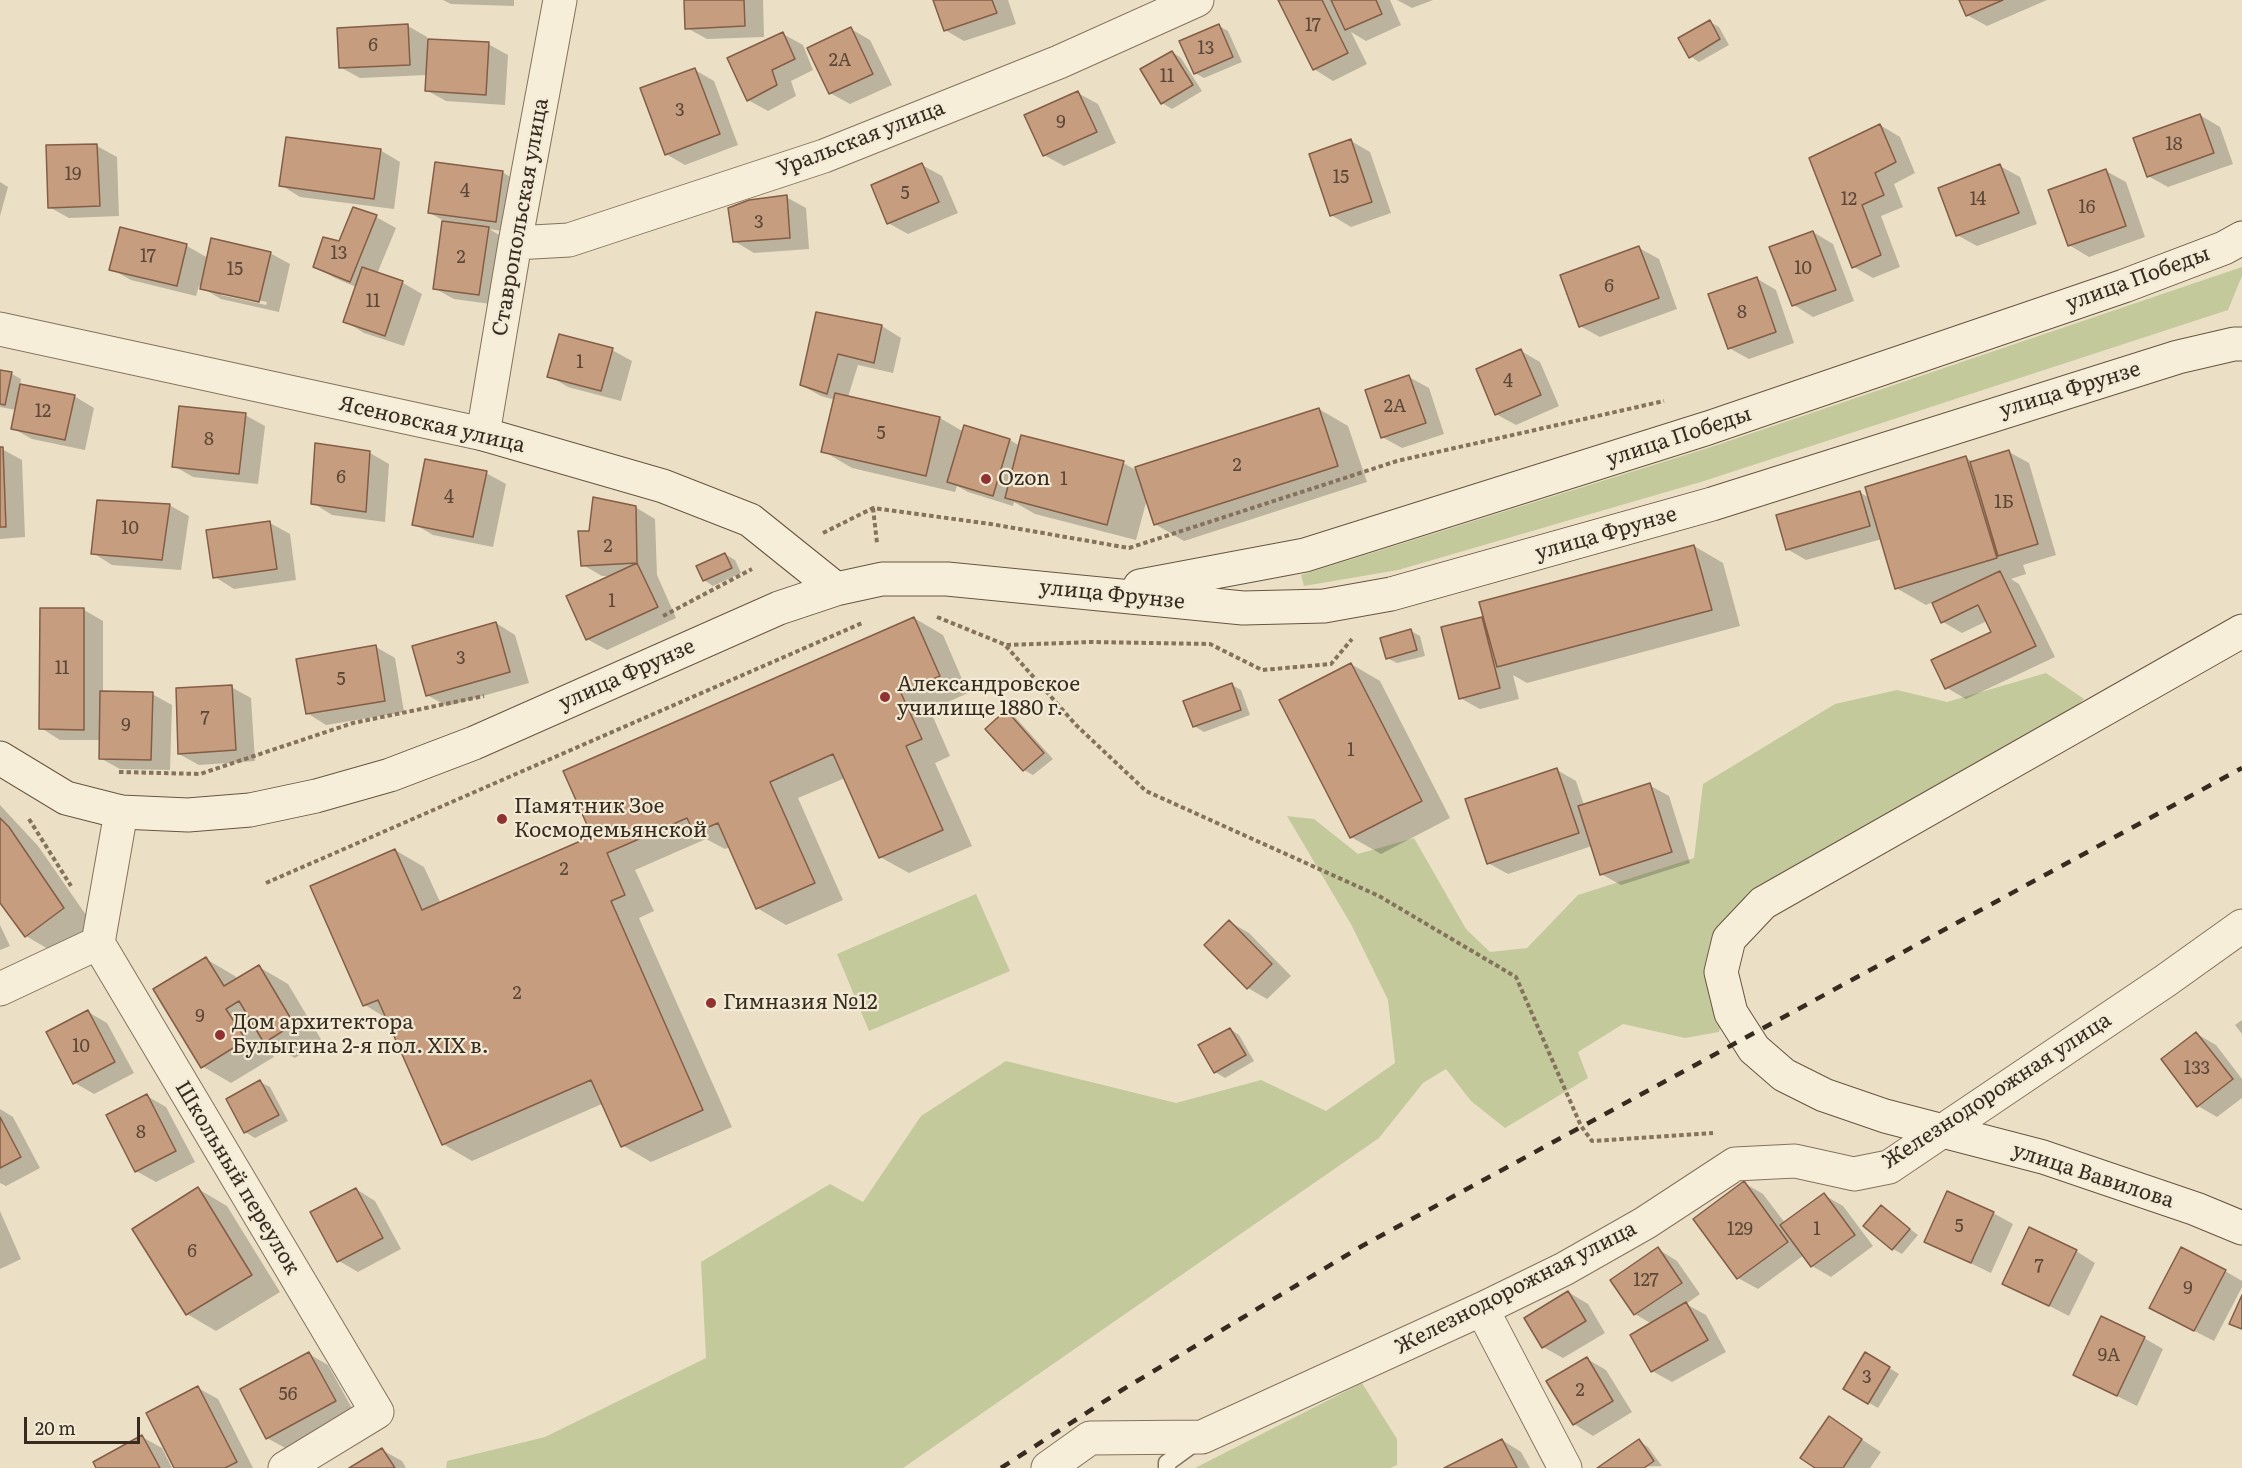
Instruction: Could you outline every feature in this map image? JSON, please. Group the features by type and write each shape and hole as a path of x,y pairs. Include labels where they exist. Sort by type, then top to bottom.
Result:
{"street":[{"name":"Ставропольская улица","path":"483,434 514,243 560,0"},
{"name":"Уральская улица","path":"514,243 569,240 824,156 1059,62 1197,0"},
{"name":"улица Победы","path":"1103,593 1316,551 1708,428 2124,286 2224,248 2242,238"},
{"name":"Ясеновская улица","path":"0,329 483,434 663,486 750,520 836,589"},
{"name":"улица Фрунзе","path":"0,758 66,798 121,812 188,815 250,810 316,796 390,775 474,743 779,608 836,589 882,579 947,579 1243,608 1324,606 1391,594 1712,504 2178,357 2242,344"},
{"path":"1942,1131 1885,1116 1824,1095 1784,1075 1754,1049 1731,1013 1721,972 1729,939 1763,903 2242,631"},
{"path":"0,989 98,943 121,812"},
{"name":"Железнодорожная улица","path":"1048,1468 1090,1438 1202,1437 1564,1269 1645,1223 1735,1164 1795,1161 1854,1174 1889,1167 2165,981 2242,926"},
{"name":"Школьный переулок","path":"98,943 376,1412 285,1468"},
{"name":"улица Вавилова","path":"1942,1131 2043,1157 2196,1209 2242,1228"},
{"path":"1482,1309 1565,1468"}],"lane":[{"path":"1167,1468 1167,1463 1202,1437"}],"path":[{"path":"655,621 788,550 873,508 991,524 1129,548 1397,461 1669,400"},
{"path":"935,616 1006,645 1092,642"},
{"path":"266,883 865,622"},
{"path":"1006,645 1076,725 1146,791 1379,896 1516,977 1581,1126 1592,1141 1713,1133 1758,1163"},
{"path":"118,772 200,774 353,723 486,696"},
{"path":"27,817 76,894"}],"green space":[{"path":"2242,267 2242,276 2228,310 1704,481 1398,570 1304,586 1301,575 1711,447"},
{"path":"2046,673 2084,699 2066,715 1754,896 1719,1032 1685,1038 1623,1024 1578,1052 1588,1078 1505,1128 1471,1101 1446,1069 1423,1083 1379,1138 903,1468 446,1468 447,1461 545,1437 706,1358 701,1262 830,1184 863,1202 921,1116 1006,1061 1176,1103 1261,1080 1326,1111 1395,1063 1388,1000 1352,926 1287,816 1314,819 1358,854 1414,838 1466,929 1490,952 1527,948 1578,895 1694,858 1703,784 1835,704 1897,690 1947,702"},
{"path":"976,894 1010,971 869,1031 837,954"},
{"path":"1362,1383 1397,1439 1397,1465 1390,1468 1195,1468"}],"building":[{"path":"684,0 744,0 745,26 685,29"},
{"path":"933,0 992,0 997,13 944,31"},
{"path":"1278,0 1322,0 1348,53 1313,70"},
{"path":"1331,0 1376,0 1382,14 1345,30"},
{"path":"1959,0 2003,0 1966,16"},
{"path":"1710,20 1720,39 1689,58 1678,38"},
{"path":"408,24 410,65 339,68 337,28"},
{"path":"1219,24 1233,57 1194,74 1179,41"},
{"path":"851,27 873,74 829,94 807,48"},
{"path":"783,32 795,59 772,70 777,85 747,101 727,58"},
{"path":"428,39 489,42 486,95 425,91"},
{"path":"1172,51 1193,85 1161,104 1140,69"},
{"path":"695,68 720,134 665,155 640,88"},
{"path":"1078,91 1097,132 1043,156 1024,115"},
{"path":"2200,114 2214,153 2147,177 2133,138"},
{"path":"1880,124 1896,162 1875,173 1884,195 1862,205 1881,255 1852,268 1809,158"},
{"path":"286,137 381,149 374,199 279,186"},
{"path":"1351,139 1372,202 1330,216 1309,154"},
{"path":"97,144 100,206 48,208 46,145"},
{"path":"435,162 503,171 496,222 428,213"},
{"path":"922,163 939,202 887,224 871,185"},
{"path":"2000,164 2019,213 1956,236 1938,188"},
{"path":"2106,169 2126,226 2068,246 2048,190"},
{"path":"787,195 790,238 733,242 728,208 749,200"},
{"path":"353,207 377,215 350,282 313,267 323,237 339,241"},
{"path":"442,221 489,227 479,295 433,289"},
{"path":"120,227 187,244 177,286 109,270"},
{"path":"1813,231 1836,290 1792,306 1769,247"},
{"path":"211,238 271,252 259,302 200,289"},
{"path":"1639,246 1659,298 1579,327 1560,275"},
{"path":"362,267 403,281 385,336 343,322"},
{"path":"1757,277 1776,332 1728,349 1708,294"},
{"path":"816,312 882,325 874,363 838,354 827,394 800,385"},
{"path":"559,334 613,348 601,391 547,377"},
{"path":"1521,349 1541,395 1495,415 1476,369"},
{"path":"0,370 12,372 5,405 0,404"},
{"path":"1409,375 1426,423 1381,438 1365,390"},
{"path":"20,384 75,395 65,440 11,429"},
{"path":"835,393 940,417 926,476 821,452"},
{"path":"179,406 246,413 239,474 172,467"},
{"path":"1319,408 1338,466 1154,525 1135,467"},
{"path":"964,425 1010,439 993,496 947,482"},
{"path":"1021,435 1124,461 1107,525 1005,498"},
{"path":"315,443 370,451 366,512 311,504"},
{"path":"0,447 3,447 6,527 0,527"},
{"path":"2009,450 2038,544 1998,556 1970,462"},
{"path":"1966,456 1997,558 1895,589 1865,487"},
{"path":"425,459 487,471 473,537 412,525"},
{"path":"1860,491 1870,526 1786,550 1776,515"},
{"path":"593,497 636,506 637,563 581,566 578,531 589,531"},
{"path":"97,500 170,504 162,560 91,554"},
{"path":"270,521 277,569 213,578 206,530"},
{"path":"1694,545 1712,610 1497,667 1479,602"},
{"path":"725,553 732,568 703,581 696,566"},
{"path":"637,563 658,607 586,640 566,596"},
{"path":"2000,571 2036,646 1945,689 1931,660 1991,632 1978,605 1941,623 1932,603"},
{"path":"40,608 84,608 84,730 39,729"},
{"path":"914,617 940,676 901,693 922,739 906,746 943,830 879,858 833,754 770,782 815,883 756,909 718,823 694,833 687,818 607,853 625,895 611,901 703,1110 621,1147 591,1080 442,1145 378,1000 363,1006 310,886 395,849 422,910 592,836 563,771"},
{"path":"1482,617 1500,688 1459,699 1441,627"},
{"path":"496,622 510,672 426,696 412,646"},
{"path":"1411,629 1417,650 1386,659 1380,638"},
{"path":"376,645 385,701 306,714 296,659"},
{"path":"1351,663 1422,801 1350,838 1279,700"},
{"path":"1232,683 1241,710 1193,727 1183,701"},
{"path":"232,685 236,750 178,754 176,688"},
{"path":"100,691 153,692 151,760 99,759"},
{"path":"1006,710 1044,753 1023,771 985,729"},
{"path":"1557,768 1579,833 1487,864 1465,799"},
{"path":"1650,783 1672,852 1600,875 1578,806"},
{"path":"0,818 9,827 64,908 25,937 0,903"},
{"path":"1229,920 1272,964 1247,989 1204,945"},
{"path":"206,957 224,986 259,965 294,1024 264,1043 239,1001 226,1009 246,1040 201,1068 153,989"},
{"path":"88,1010 115,1062 73,1084 46,1032"},
{"path":"1230,1028 1246,1055 1214,1073 1198,1045"},
{"path":"2196,1032 2233,1079 2197,1107 2161,1059"},
{"path":"260,1080 279,1115 244,1133 226,1099"},
{"path":"147,1094 176,1151 135,1172 106,1115"},
{"path":"0,1117 21,1157 0,1168"},
{"path":"1744,1181 1788,1242 1737,1279 1693,1219"},
{"path":"198,1187 252,1275 186,1315 132,1229"},
{"path":"356,1188 383,1238 337,1262 310,1212"},
{"path":"1947,1191 1994,1212 1971,1263 1924,1242"},
{"path":"1824,1193 1855,1235 1811,1267 1780,1225"},
{"path":"1881,1205 1910,1229 1892,1250 1863,1226"},
{"path":"2029,1227 2077,1250 2049,1306 2002,1284"},
{"path":"1658,1247 1682,1283 1634,1315 1610,1280"},
{"path":"2181,1247 2226,1270 2194,1331 2149,1308"},
{"path":"1568,1291 1586,1321 1542,1348 1524,1318"},
{"path":"2242,1295 2242,1329 2229,1324"},
{"path":"1686,1302 1708,1340 1651,1372 1630,1335"},
{"path":"2101,1316 2145,1337 2117,1396 2073,1375"},
{"path":"309,1352 336,1401 266,1439 240,1389"},
{"path":"1865,1352 1890,1367 1868,1404 1843,1389"},
{"path":"1587,1357 1613,1401 1573,1425 1546,1381"},
{"path":"198,1386 237,1462 225,1468 174,1468 146,1413"},
{"path":"1829,1416 1862,1439 1843,1468 1815,1468 1800,1458"},
{"path":"142,1435 160,1468 96,1468 93,1462"},
{"path":"1502,1439 1517,1468 1444,1468"},
{"path":"1639,1439 1654,1461 1644,1468 1597,1468"},
{"path":"382,1448 395,1468 349,1468"}],"railway":[{"path":"1001,1468 1122,1390 1362,1246 2242,768"}],"place":[{"name":"Ozon","path":"986,479"},
{"name":"Александровское училище 1880 г.","path":"885,697"},
{"name":"Памятник Зое Космодемьянской","path":"502,819"},
{"name":"Гимназия №12","path":"711,1003"},
{"name":"Дом архитектора Булыгина 2-я пол. XIX в.","path":"220,1035"}]}
